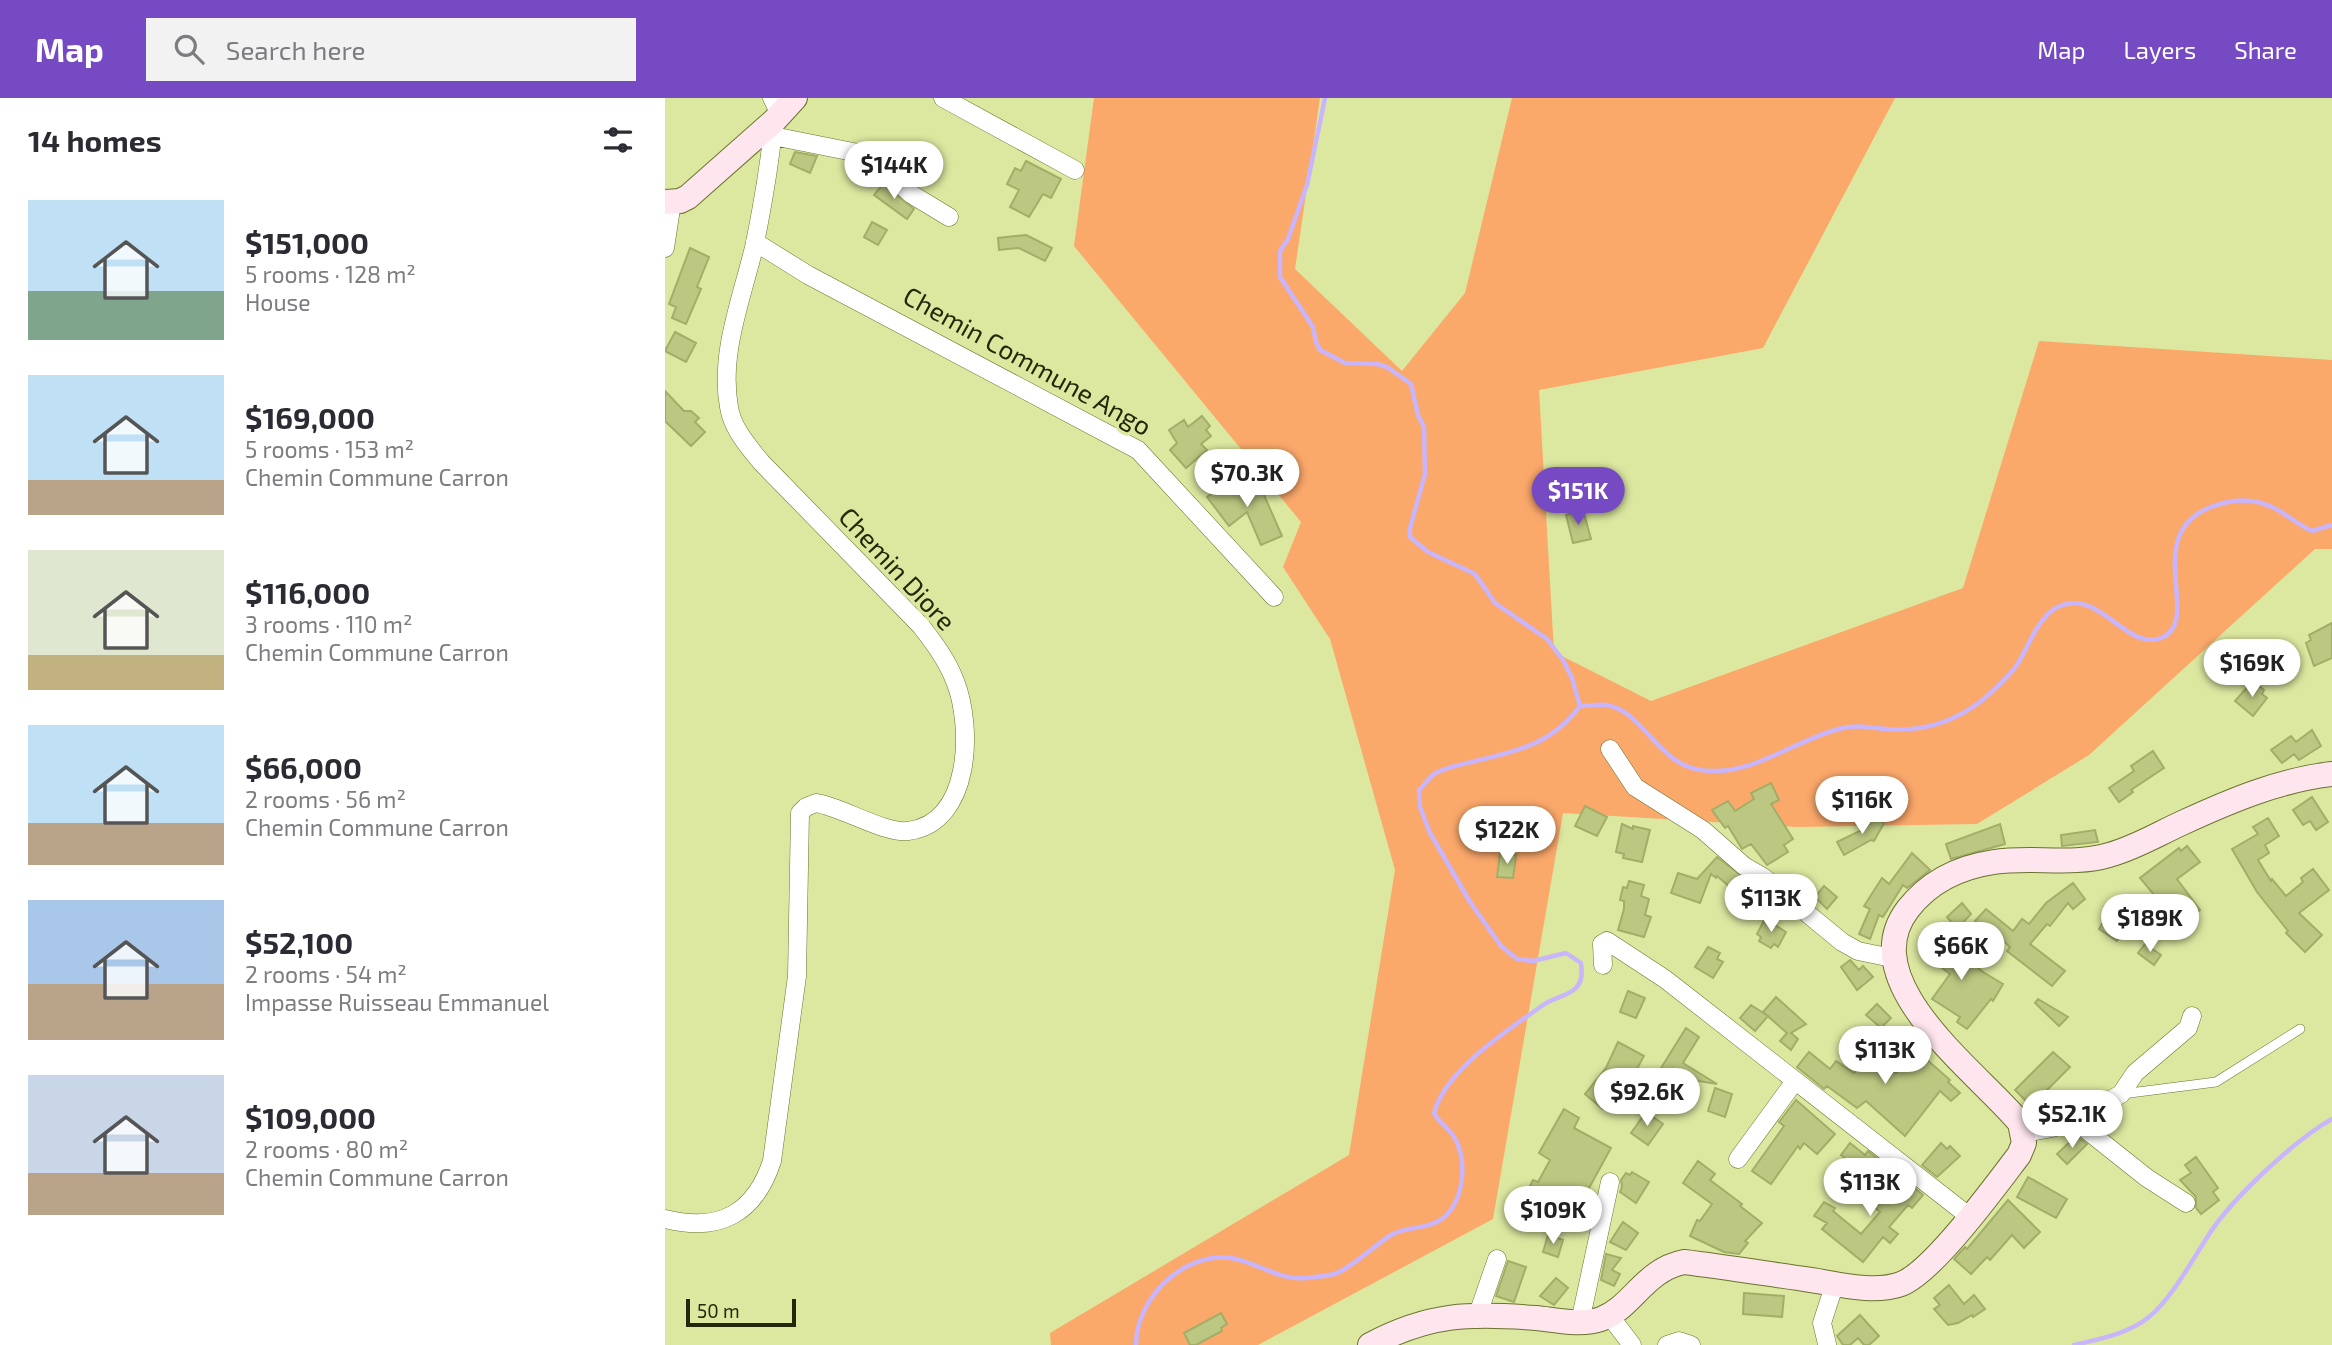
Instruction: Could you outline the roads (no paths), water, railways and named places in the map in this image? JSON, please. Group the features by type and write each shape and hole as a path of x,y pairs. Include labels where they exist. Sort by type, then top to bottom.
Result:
{"street":[{"path":"943,98 1075,170"},
{"path":"665,248 668,202 694,192 779,113 868,155 911,194 949,217"},
{"name":"Chemin Diore","path":"665,1219 694,1223 725,1219 745,1208 765,1183 772,1160 797,976 800,813 816,803 904,832 920,828 942,812 953,797 964,766 963,707 943,656 921,626 761,462 741,437 729,410 725,382 729,352 755,242 779,113"},
{"name":"Chemin Commune Ango","path":"755,242 808,275 1138,450 1274,597"},
{"path":"1610,749 1635,787 1703,831 1842,942 1858,951 1892,958"},
{"path":"1370,1345 1401,1329 1438,1319 1478,1314 1580,1322 1595,1320 1609,1315 1665,1267 1684,1262 1869,1287 1901,1284 1926,1267 1970,1217 2019,1155 2024,1143 2024,1133 2011,1111 1922,1018 1899,980 1892,958 1898,922 1916,898 1954,872 1995,862 2085,860 2108,855 2234,800 2285,783 2332,774"},
{"path":"1602,965 1602,944 1607,941 1665,979 1970,1217"},
{"path":"2024,1133 2052,1128 2074,1120 2121,1094 2135,1073 2188,1028 2192,1016"},
{"path":"1738,1158 1795,1081"},
{"path":"2074,1120 2147,1178 2186,1203"},
{"path":"1580,1322 1610,1182"},
{"path":"1478,1314 1497,1259"},
{"path":"1827,1344 1822,1323 1835,1283"},
{"path":"1609,1315 1632,1345"},
{"path":"1679,1344 1693,1326"}],"lane":[{"path":"2121,1094 2216,1082 2300,1029"}],"waterway":[{"path":"1136,1345 1138,1328 1153,1296 1165,1282 1195,1263 1213,1258 1231,1258 1287,1277 1307,1278 1334,1274 1347,1268 1391,1235 1437,1222 1446,1216 1458,1195 1462,1171 1459,1147 1434,1113 1441,1097 1451,1081 1479,1052 1543,1005 1573,991 1581,976 1581,963 1566,953 1533,961 1517,959 1501,946 1470,902 1430,833 1420,807 1419,790 1434,774 1534,744 1558,729 1580,706 1572,678 1563,660 1547,639 1495,603 1475,574 1428,552 1410,537 1425,474 1424,427 1418,415 1411,384 1387,367 1345,363 1320,350 1313,327 1280,277 1280,251 1288,239 1307,185 1325,98"},
{"path":"1580,706 1606,705 1620,710 1677,761 1692,768 1710,771 1744,767 1823,734 1845,728 1899,730 1936,725 1958,716 1998,686 2014,669 2045,617 2060,606 2074,603 2088,606 2136,636 2148,640 2161,638 2173,628 2177,613 2175,552 2181,533 2195,516 2220,504 2246,501 2272,507 2312,531 2332,525"},
{"path":"2074,1345 2123,1332 2149,1317 2173,1290 2218,1221 2232,1205 2283,1155 2332,1119"}]}
